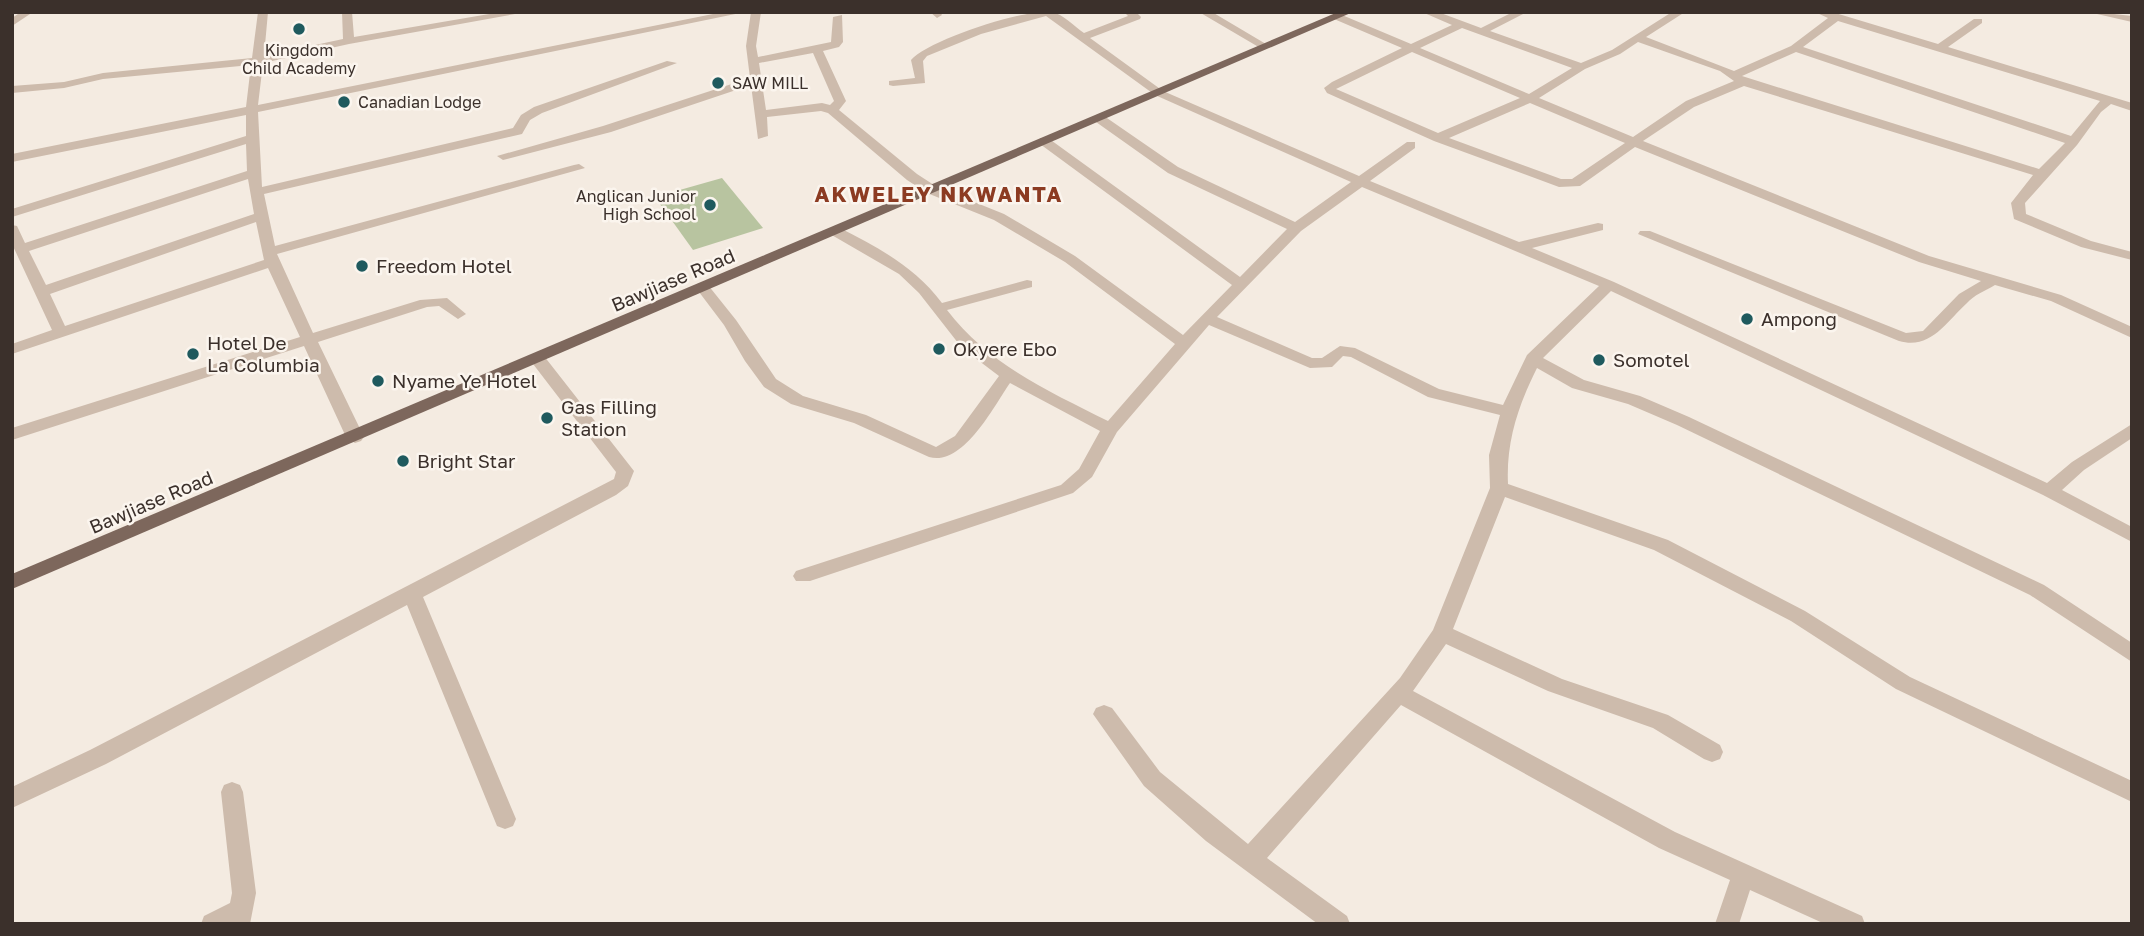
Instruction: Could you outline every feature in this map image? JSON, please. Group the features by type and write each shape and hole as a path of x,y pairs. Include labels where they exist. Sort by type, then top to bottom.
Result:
{"main road":[{"name":"Bawjiase Road","path":"12,582 538,360 1343,14"}],"street":[{"path":"12,23 28,12"},
{"path":"263,12 252,109 253,173 261,216 271,257 355,437"},
{"path":"347,12 349,41"},
{"path":"12,90 64,85 103,76 258,61 488,15 522,12"},
{"path":"12,158 740,12"},
{"path":"756,12 752,35 753,61 762,136"},
{"path":"893,83 921,81 916,60 925,51 1011,20 1048,12 1080,38 1159,93 1609,285 2049,491 2132,535"},
{"path":"1204,12 1266,47"},
{"path":"1427,12 1581,67"},
{"path":"1482,31 1522,12"},
{"path":"1438,138 1529,99 1581,67 1616,52 1680,12"},
{"path":"1820,12 2132,107"},
{"path":"2101,12 2132,19"},
{"path":"1343,14 1529,99 1634,142 1924,259 2056,298 2132,333"},
{"path":"1080,38 1137,15"},
{"path":"753,61 817,50 838,42 838,17"},
{"path":"1462,24 1330,88 1331,91 1438,138 1548,180 1575,183 1690,104 1795,48 1836,17"},
{"path":"1940,48 1978,21"},
{"path":"1637,38 1739,78 2039,173"},
{"path":"1795,48 2073,141"},
{"path":"817,50 840,101 832,110"},
{"path":"256,192 518,131 525,118 538,110 671,63"},
{"path":"503,156 607,129 754,80"},
{"path":"2108,101 2091,116 2073,141 2039,173 2018,203 2019,216 2086,244 2132,256"},
{"path":"761,114 822,107 832,110 912,177 932,190 999,217 1070,259 1185,344"},
{"path":"1100,120 1130,144 1173,170 1296,228"},
{"path":"12,213 252,138"},
{"path":"1044,141 1240,284"},
{"path":"803,576 1067,489 1086,473 1110,429 1207,318 1296,228 1411,145"},
{"path":"12,349 271,257 579,168"},
{"path":"23,248 253,173"},
{"path":"41,292 261,216"},
{"path":"1518,247 1598,227"},
{"path":"12,229 60,331"},
{"path":"835,231 891,260 922,287 960,337 1009,373 1110,429"},
{"path":"1645,234 1905,338 1928,334 1964,297 1993,280"},
{"path":"939,308 1027,284"},
{"path":"1252,857 1399,694 1442,633 1499,488 1498,455 1509,412 1533,359 1609,285"},
{"path":"703,288 731,323 753,361 770,383 797,400 860,419 935,453 950,449 961,440 1009,373"},
{"path":"12,434 425,303 442,301 458,314"},
{"path":"1207,318 1310,363 1326,363 1340,351 1355,353 1434,393 1509,412"},
{"path":"1533,359 1578,384 1634,400 1683,421 2015,579 2037,590 2132,654"},
{"path":"12,798 413,595 610,491 625,476 625,471 538,360"},
{"path":"2049,491 2078,466 2132,430"},
{"path":"1499,488 1661,545 1798,616 1903,683 2132,793"},
{"path":"413,595 505,819"},
{"path":"1442,633 1555,685 1660,721 1712,752"},
{"path":"1399,694 1667,840 1853,924"},
{"path":"1104,714 1152,779 1214,833 1252,857 1338,924"},
{"path":"213,924 239,918 244,893 232,792"},
{"path":"1727,924 1743,876"}],"green space":[{"path":"722,178 763,228 693,250 655,197"}],"place":[{"name":"Kingdom Child Academy","path":"299,29"},
{"name":"SAW MILL","path":"718,83"},
{"name":"Canadian Lodge","path":"344,102"},
{"name":"Anglican Junior High School","path":"710,205"},
{"name":"Freedom Hotel","path":"362,266"},
{"name":"Ampong","path":"1747,319"},
{"name":"Okyere Ebo","path":"939,349"},
{"name":"Hotel De La Columbia","path":"193,354"},
{"name":"Somotel","path":"1599,360"},
{"name":"Nyame Ye Hotel","path":"378,381"},
{"name":"Gas Filling Station","path":"547,418"},
{"name":"Bright Star","path":"403,461"}],"district":[{"name":"AKWELEY NKWANTA","path":"939,195"}]}
